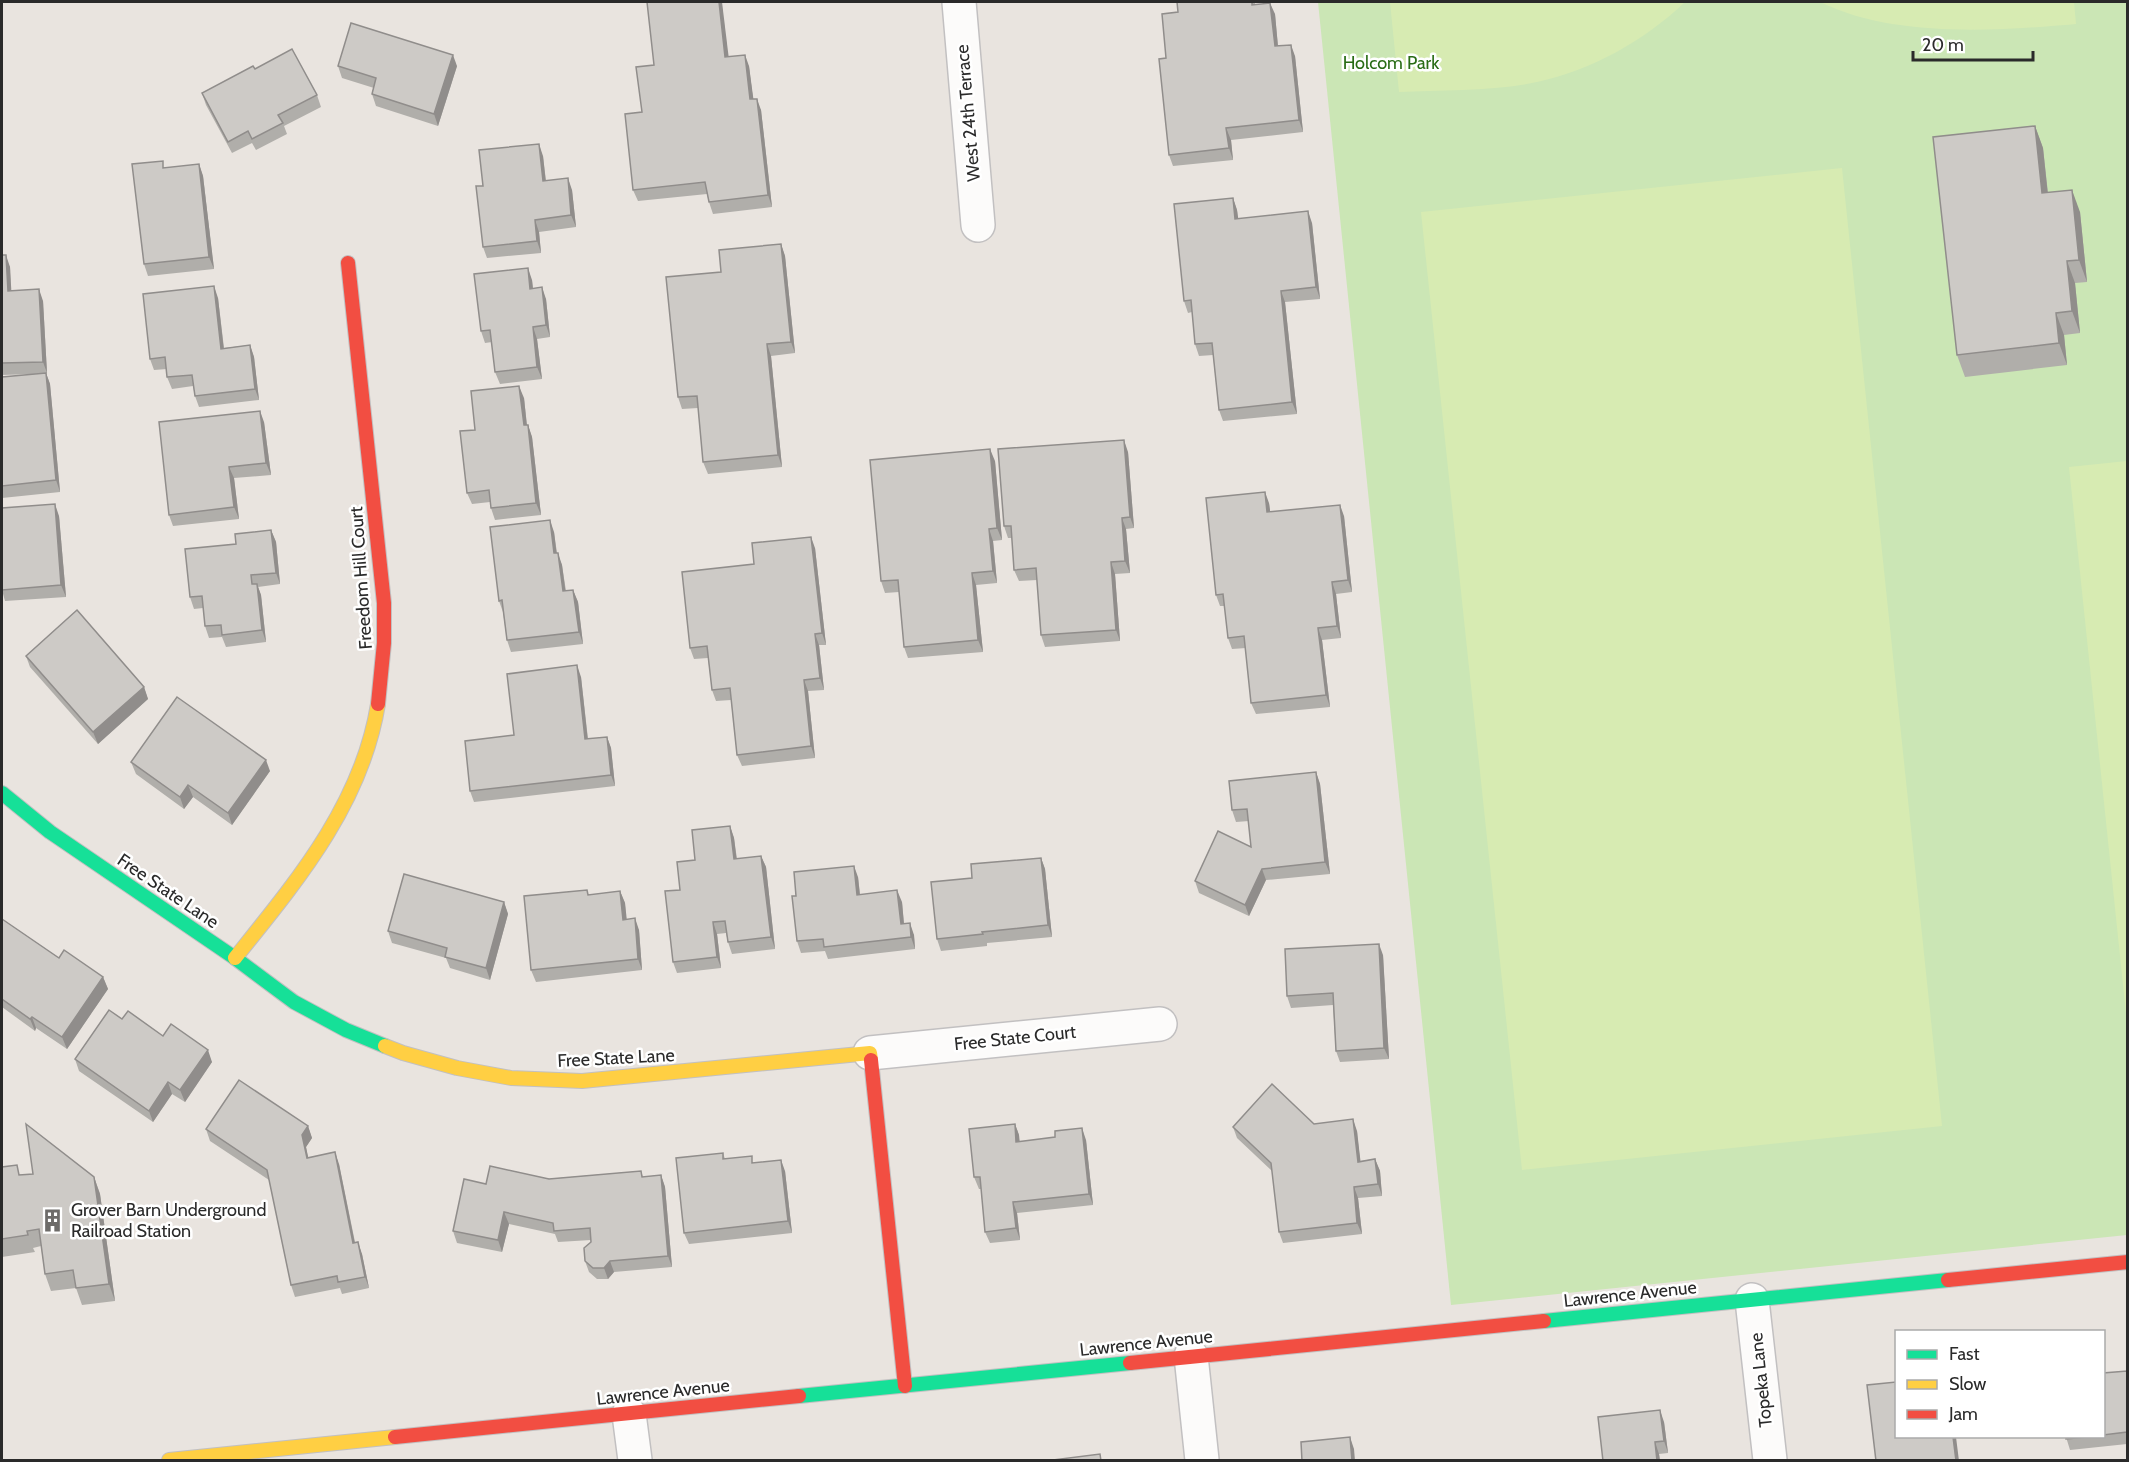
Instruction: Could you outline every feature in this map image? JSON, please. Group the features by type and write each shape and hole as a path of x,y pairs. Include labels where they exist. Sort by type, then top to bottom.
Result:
{"street":[{"name":"West 24th Terrace","path":"958,2 978,225"},
{"name":"Freedom Hill Court","path":"236,958 298,879 346,803 368,751 377,716 383,678 385,609 348,262"},
{"name":"Free State Lane","path":"2,793 50,832 236,958 294,1002 346,1030 403,1053 457,1068 511,1078 582,1081 870,1053"},
{"name":"Free State Court","path":"870,1053 1160,1024"},
{"path":"870,1053 905,1386"},
{"name":"Lawrence Avenue","path":"169,1461 2127,1262"},
{"name":"Topeka Lane","path":"1752,1300 1770,1461"},
{"path":"1191,1356 1202,1461"},
{"path":"629,1414 635,1461"}],"green space":[{"name":"Holcom Park","path":"1318,2 2127,2 2127,1235 1451,1305"},
{"path":"1390,2 1685,2 1635,41 1597,62 1557,77 1504,87 1399,92"},
{"path":"1820,2 2074,2 2076,24 1979,30 1912,27 1849,14"},
{"path":"1842,168 1942,1126 1522,1170 1421,212"},
{"path":"2128,461 2127,1023 2069,467"}],"building":[{"path":"647,2 719,2 725,57 745,55 750,99 757,99 768,195 709,202 705,182 633,190 625,114 642,112 636,67 654,65"},
{"path":"1177,2 1252,2 1252,5 1270,3 1275,46 1291,45 1299,120 1226,128 1229,148 1169,155 1159,59 1166,58 1162,14 1178,12"},
{"path":"351,23 453,55 434,114 372,94 376,78 338,66"},
{"path":"292,49 317,95 278,115 283,123 252,139 248,131 228,142 202,93 253,66 255,69"},
{"path":"2035,126 2042,193 2072,190 2079,260 2067,261 2072,311 2056,313 2059,343 1957,355 1933,137"},
{"path":"539,144 543,181 568,178 571,215 535,220 537,241 483,247 476,186 483,186 479,150"},
{"path":"163,161 163,168 199,164 209,257 144,264 132,164"},
{"path":"1233,198 1235,219 1308,211 1316,287 1281,291 1292,402 1219,410 1212,343 1195,344 1191,300 1184,301 1174,204"},
{"path":"781,244 791,342 767,344 778,455 703,462 697,396 678,397 666,277 721,272 719,250"},
{"path":"2,255 6,255 8,291 39,289 43,362 2,363"},
{"path":"528,268 530,289 542,287 546,325 533,327 537,367 495,372 490,330 481,331 474,274"},
{"path":"214,286 221,349 250,345 255,389 195,396 192,375 167,377 165,357 150,359 143,294"},
{"path":"46,373 56,480 2,486 2,377"},
{"path":"519,386 524,425 528,425 536,503 491,508 489,490 467,493 460,431 475,430 471,391"},
{"path":"260,411 266,463 229,467 234,507 169,515 159,422"},
{"path":"1124,440 1130,517 1122,518 1125,561 1111,562 1116,630 1041,635 1036,568 1014,570 1011,526 1004,526 998,449"},
{"path":"990,449 997,528 989,529 993,571 972,573 978,640 904,647 898,580 881,581 870,460"},
{"path":"1265,492 1267,512 1340,505 1348,580 1332,582 1337,626 1318,628 1326,695 1251,703 1244,636 1228,638 1223,594 1216,595 1206,498"},
{"path":"55,504 61,585 2,590 2,508"},
{"path":"550,520 554,553 558,553 563,591 573,590 579,632 507,640 502,600 499,601 490,527"},
{"path":"271,530 276,573 251,575 252,584 257,584 262,630 222,635 221,625 205,626 202,596 190,597 185,549 236,544 235,534"},
{"path":"811,537 822,633 815,634 820,678 804,680 811,746 737,755 730,688 712,690 707,646 690,648 682,572 754,564 752,543"},
{"path":"77,610 144,687 93,732 26,656"},
{"path":"577,665 585,739 607,737 611,775 470,791 465,741 514,735 507,674"},
{"path":"177,697 266,760 228,813 188,785 180,797 131,762"},
{"path":"1316,772 1325,862 1262,869 1245,905 1195,881 1218,831 1251,847 1247,809 1232,810 1229,781"},
{"path":"730,826 734,859 761,856 771,937 728,942 725,921 713,922 717,957 673,962 665,891 680,890 677,862 695,860 692,830"},
{"path":"1041,858 1048,925 937,939 931,882 972,878 971,864"},
{"path":"854,866 857,895 897,890 901,924 910,923 911,937 824,947 823,939 797,941 792,896 796,896 794,872"},
{"path":"404,874 504,902 486,968 445,957 447,948 388,931"},
{"path":"587,890 588,895 620,891 623,920 635,918 638,959 531,970 524,896"},
{"path":"2,919 59,958 64,950 103,977 62,1037 32,1017 30,1019 2,999"},
{"path":"1379,944 1384,1048 1336,1051 1333,993 1287,996 1285,949"},
{"path":"109,1010 122,1019 128,1011 163,1036 171,1024 208,1050 180,1090 168,1082 149,1111 75,1059"},
{"path":"239,1080 308,1126 302,1135 307,1158 335,1152 353,1243 358,1242 365,1277 338,1282 337,1276 291,1285 267,1170 206,1129"},
{"path":"1272,1084 1314,1124 1353,1119 1358,1162 1375,1159 1378,1184 1354,1187 1357,1223 1279,1232 1271,1163 1233,1127"},
{"name":"Grover Barn Underground Railroad Station","path":"26,1124 94,1177 109,1284 76,1288 73,1270 45,1274 39,1229 27,1231 28,1235 2,1239 2,1167 17,1165 19,1175 33,1174"},
{"path":"1015,1124 1016,1142 1055,1137 1055,1131 1082,1128 1089,1194 1013,1202 1016,1228 985,1232 980,1177 974,1177 969,1129"},
{"path":"723,1153 723,1159 752,1156 752,1163 781,1160 788,1221 684,1233 676,1158"},
{"path":"490,1166 549,1179 641,1171 642,1177 661,1175 668,1256 610,1261 604,1268 593,1268 585,1261 584,1248 591,1242 590,1228 554,1231 553,1223 504,1212 498,1240 453,1231 464,1179 486,1184"},
{"path":"2127,1371 2127,1432 2105,1435 2105,1373"},
{"path":"1895,1382 1895,1438 1953,1438 1956,1461 1876,1461 1867,1385"},
{"path":"1660,1410 1664,1441 1655,1442 1657,1461 1603,1461 1598,1417"},
{"path":"1350,1437 1352,1461 1302,1461 1301,1442"},
{"path":"1100,1454 1101,1461 1045,1461"}],"traffic: fast":[{"path":"2,793 50,832 235,958 294,1002 346,1030 385,1046"},
{"path":"1544,1321 1948,1280"},
{"path":"799,1396 1130,1363"}],"traffic: slow":[{"path":"235,958 324,840 358,775 370,740 378,704"},
{"path":"385,1046 457,1068 511,1078 582,1081 870,1053 871,1060"},
{"path":"169,1460 395,1437"}],"traffic: jam":[{"path":"348,263 384,603 384,643 378,704"},
{"path":"871,1060 905,1386"},
{"path":"1948,1280 2128,1262"},
{"path":"1130,1363 1544,1321"},
{"path":"395,1437 799,1396"}],"place":[{"name":"Grover Barn Underground Railroad Station","path":"53,1220"}]}
